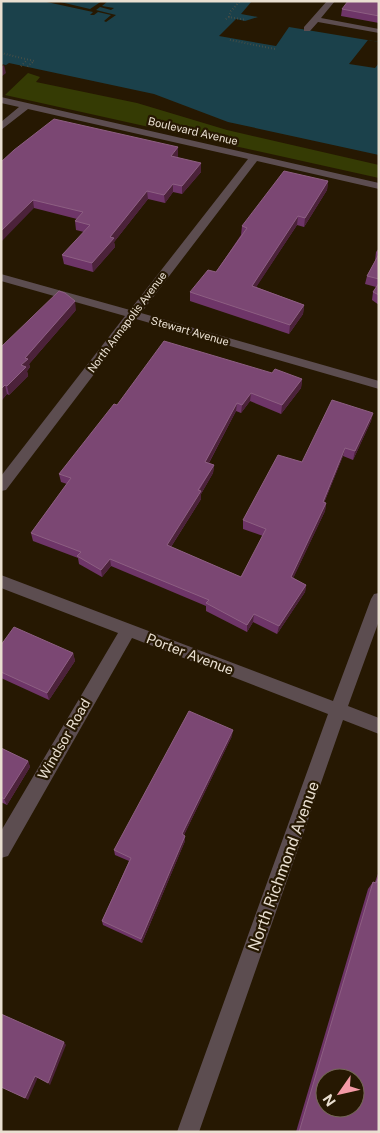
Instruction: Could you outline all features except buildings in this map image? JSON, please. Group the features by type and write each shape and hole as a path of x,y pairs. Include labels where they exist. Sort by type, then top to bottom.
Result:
{"street":[{"path":"307,29 331,1"},
{"path":"316,19 379,31"},
{"name":"Boulevard Avenue","path":"1,100 379,186"},
{"path":"1,127 26,106"},
{"name":"North Annapolis Avenue","path":"1,486 254,158"},
{"name":"Stewart Avenue","path":"1,277 379,385"},
{"name":"Porter Avenue","path":"1,581 379,726"},
{"name":"North Richmond Avenue","path":"188,1132 337,711 379,600"},
{"name":"Windsor Road","path":"1,849 128,630"}],"path":[{"path":"226,19 240,1"},
{"path":"229,17 246,20"},
{"path":"230,40 275,49"},
{"path":"1,53 34,61 27,67"},
{"path":"20,66 28,59"}],"green space":[{"path":"28,73 40,77 36,82 137,103 227,130 379,165 379,178 5,95"}],"water":[{"path":"1,1 252,1 241,14 258,17 245,21 236,19 219,36 276,46 289,27 379,42 379,155 228,122 154,94 9,63 6,65 1,64"}],"pier":[{"path":"42,1 56,1 90,9 102,1 108,1 102,6 114,8 111,10 100,7 96,10 116,15 106,22 104,21 111,15 98,12 90,15 93,12"},
{"path":"368,40 379,42 379,63 375,68 349,64"}]}
